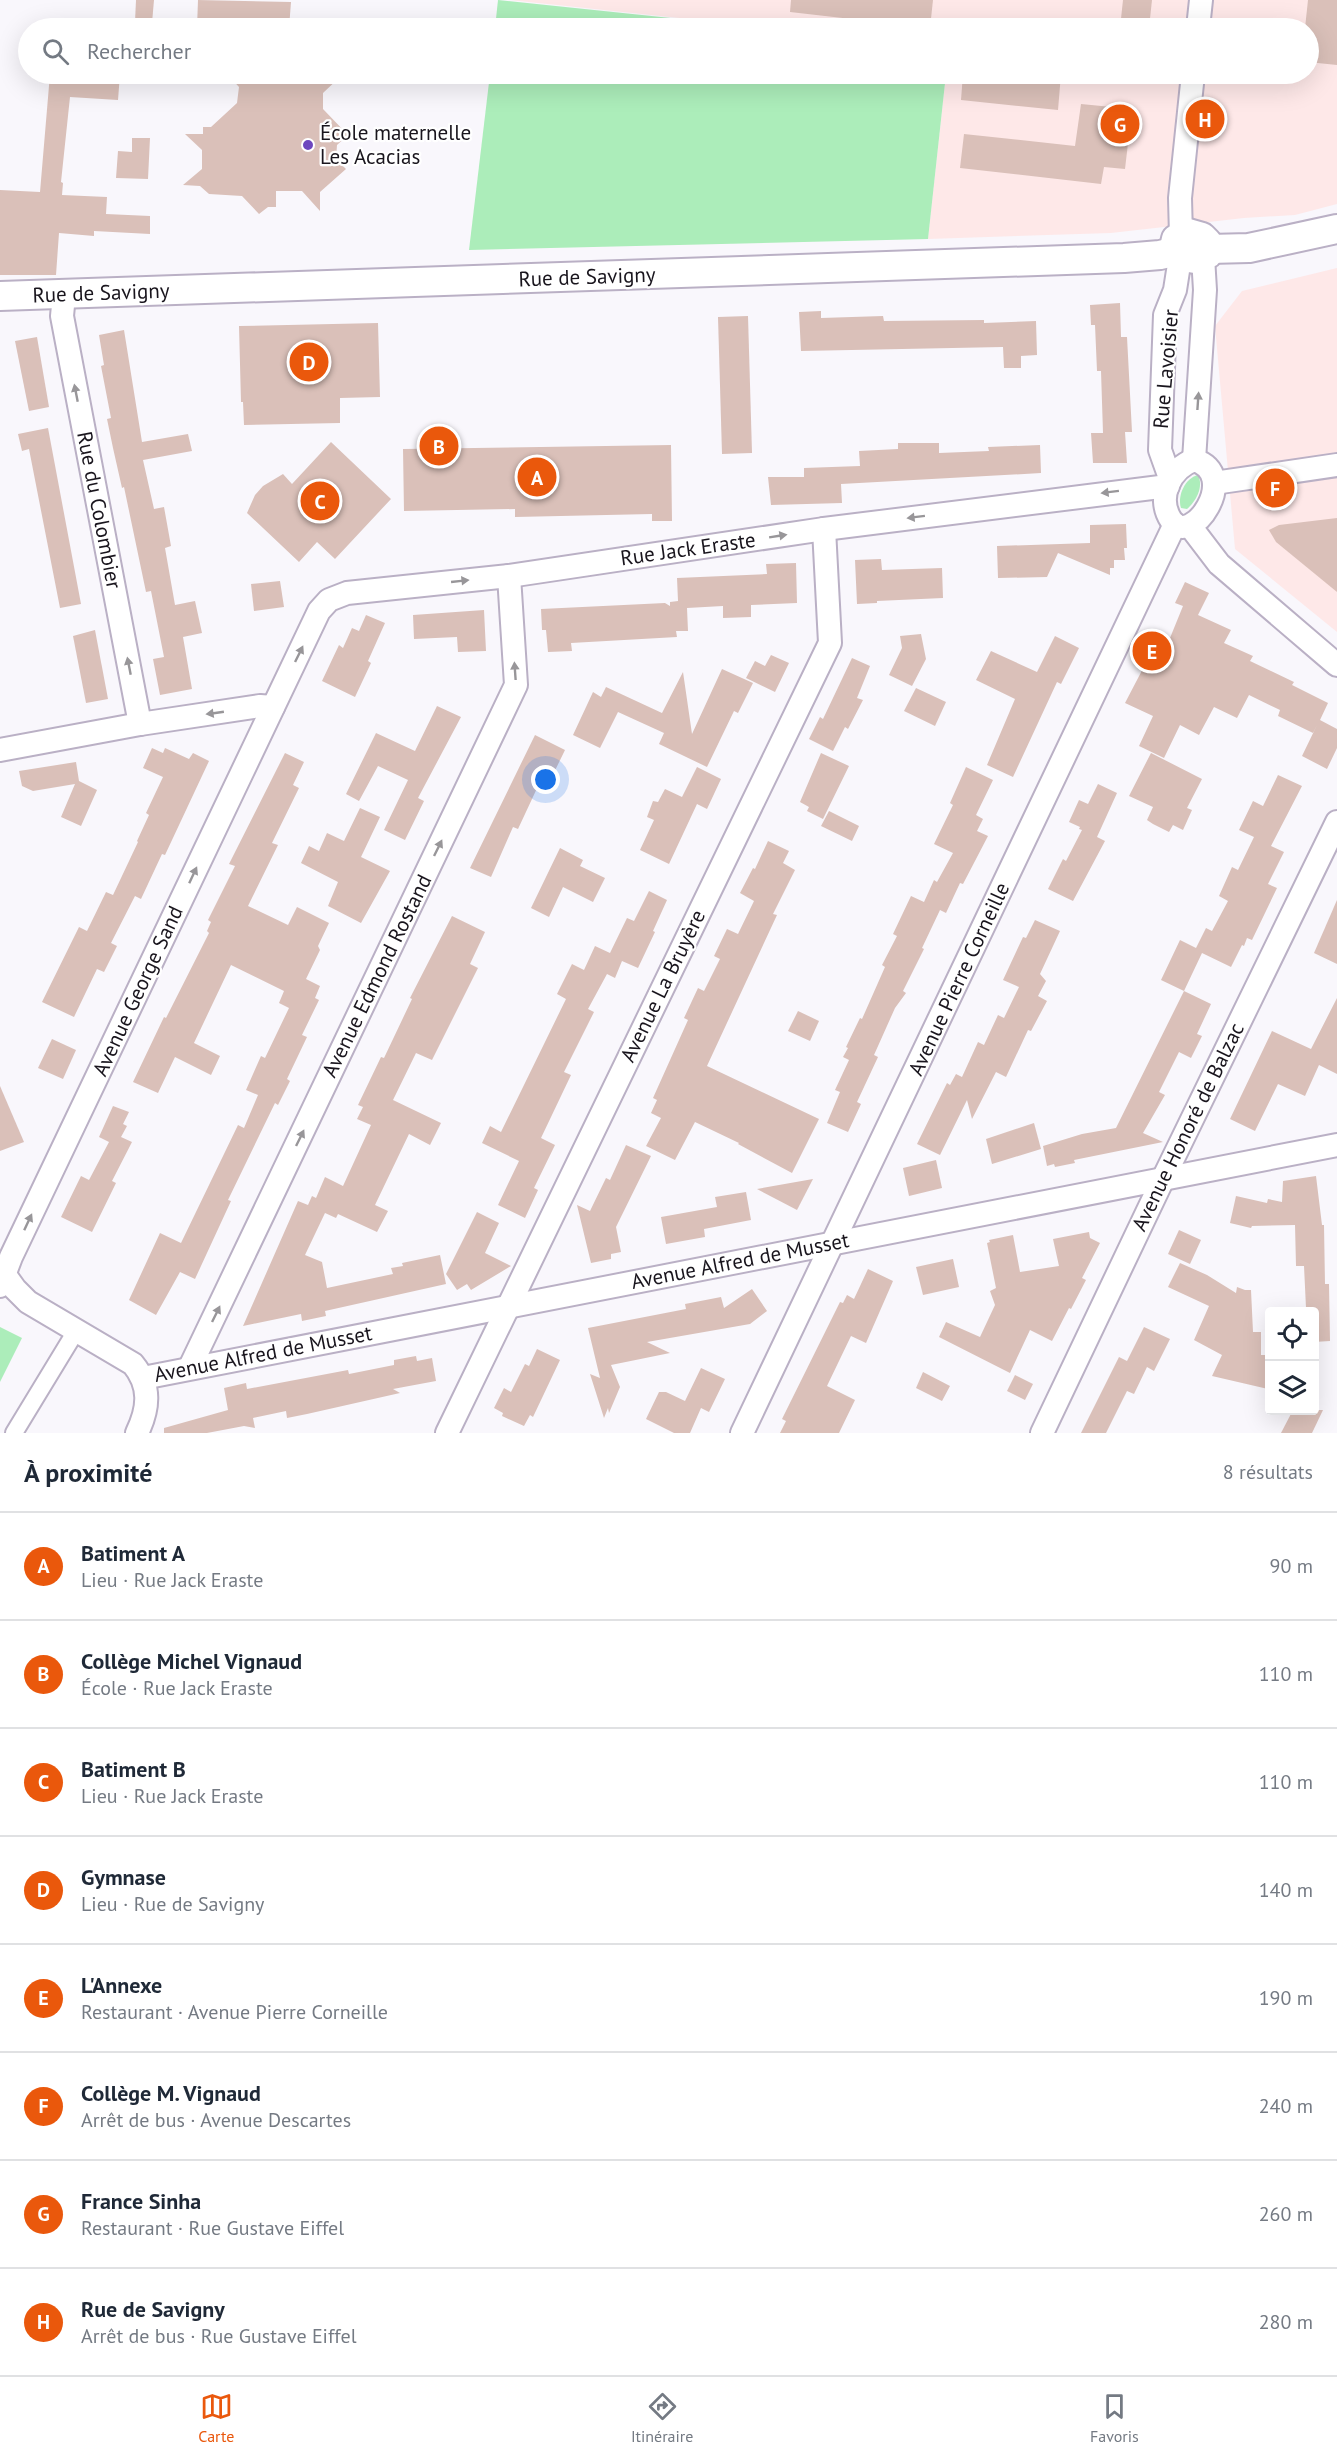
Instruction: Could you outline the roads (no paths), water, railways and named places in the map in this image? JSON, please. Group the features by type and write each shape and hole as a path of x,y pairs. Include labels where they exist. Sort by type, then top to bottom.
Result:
{"street":[{"path":"1199,18 1201,0"},
{"path":"1189,250 1180,198 1192,84"},
{"name":"Rue de Savigny","path":"0,296 1124,258 1189,250 1249,248 1337,229"},
{"name":"Rue Lavoisier","path":"1189,250 1205,290 1194,460"},
{"name":"Rue Lavoisier","path":"1169,482 1160,450 1166,315 1189,250"},
{"name":"Rue du Colombier","path":"63,295 62,316 140,724"},
{"path":"1194,460 1206,463 1214,483 1208,510 1198,522 1183,525 1172,522 1166,509 1169,482 1178,469 1194,460"},
{"path":"1214,483 1337,465"},
{"name":"Rue Jack Eraste","path":"273,707 319,611 329,600 347,593 509,576 824,529 1169,482"},
{"path":"1183,525 1219,564 1337,665"},
{"name":"Avenue Pierre Corneille","path":"742,1433 1183,525"},
{"name":"Avenue La Bruyère","path":"447,1433 830,643 824,529"},
{"name":"Avenue Edmond Rostand","path":"190,1367 516,685 509,576"},
{"path":"0,750 140,724 260,706 273,707"},
{"name":"Avenue George Sand","path":"2,1277 273,707"},
{"name":"Avenue Honoré de Balzac","path":"1042,1433 1337,822"},
{"name":"Avenue Alfred de Musset","path":"143,1378 1337,1145"},
{"path":"2,1277 22,1298 127,1359 143,1378 146,1387 146,1407 137,1433"},
{"path":"20,1431 76,1331"}],"place":[{"name":"Rue de Savigny","path":"1205,119"},
{"name":"France Sinha","path":"1120,124"},
{"name":"École maternelle Les Acacias","path":"308,145"},
{"name":"Gymnase","path":"309,362"},
{"name":"Collège Michel Vignaud","path":"439,446"},
{"name":"Batiment A","path":"537,477"},
{"name":"Collège M. Vignaud","path":"1275,488"},
{"name":"Batiment B","path":"320,501"},
{"name":"L'Annexe","path":"1152,651"}]}
